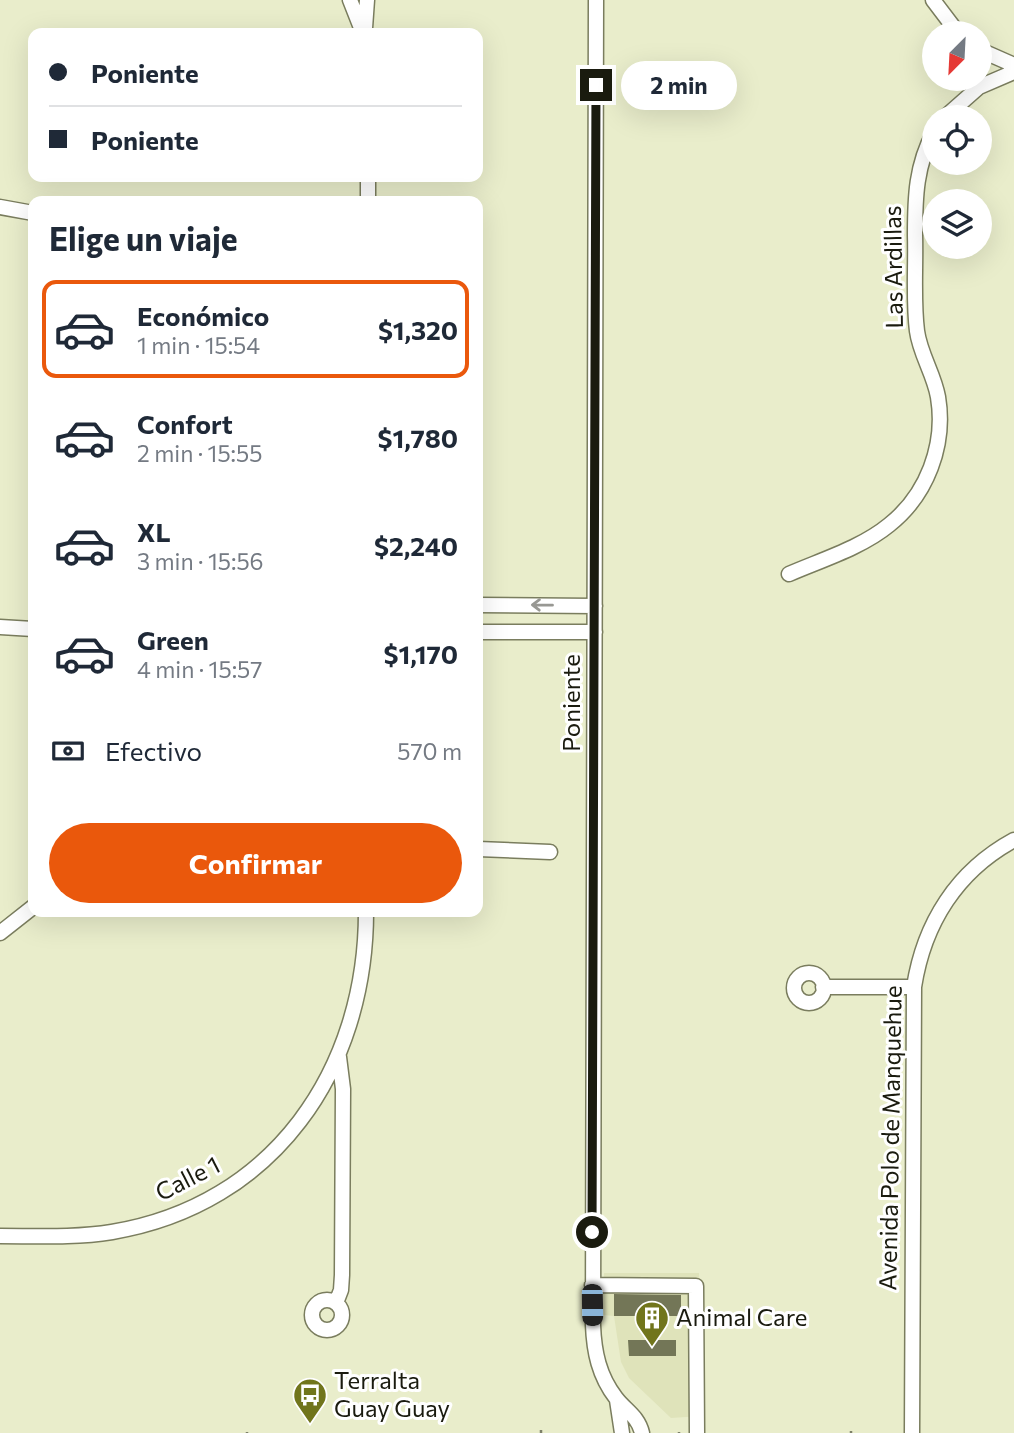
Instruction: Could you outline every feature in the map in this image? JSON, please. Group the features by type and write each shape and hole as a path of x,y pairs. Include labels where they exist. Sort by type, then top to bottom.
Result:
{"street":[{"path":"350,0 362,28"},
{"path":"364,28 367,0"},
{"name":"Poniente","path":"596,0 594,1349 604,1380 617,1400 635,1417 642,1433"},
{"path":"933,0 949,21"},
{"path":"992,55 1014,65"},
{"path":"959,105 979,87 1014,72"},
{"name":"Las Ardillas","path":"789,574 855,545 890,525 916,496 933,463 939,438 940,409 934,379 917,333 915,201 917,176 922,159"},
{"path":"0,207 28,212"},
{"path":"483,604 595,606"},
{"path":"0,627 28,629"},
{"path":"483,632 595,632"},
{"name":"Avenida Polo de Manquehue","path":"912,1433 914,987 925,940 942,906 975,866 1014,840"},
{"path":"483,849 550,852"},
{"path":"0,933 28,911"},
{"name":"Calle 1","path":"0,1236 63,1237 113,1232 159,1220 195,1205 233,1183 278,1145 313,1104 339,1057 360,985 366,917"},
{"path":"823,987 914,987"},
{"name":"Calle 1","path":"336,1303 341,1290 342,1262 343,1089 339,1057"},
{"path":"592,1285 696,1286 697,1433"},
{"name":"Poniente","path":"617,1400 622,1433"}],"shaded area":[{"path":"604,1273 699,1273 701,1416 671,1418 629,1378 621,1362 614,1316 603,1315"}],"building":[{"path":"614,1294 681,1295 681,1316 614,1316"},
{"name":"Animal Care","path":"628,1340 676,1340 676,1356 629,1356"}],"place":[{"name":"Animal Care","path":"652,1348"},
{"name":"Terralta Guay Guay","path":"310,1425"}],"route":[{"path":"592,1232 596,85"}]}
